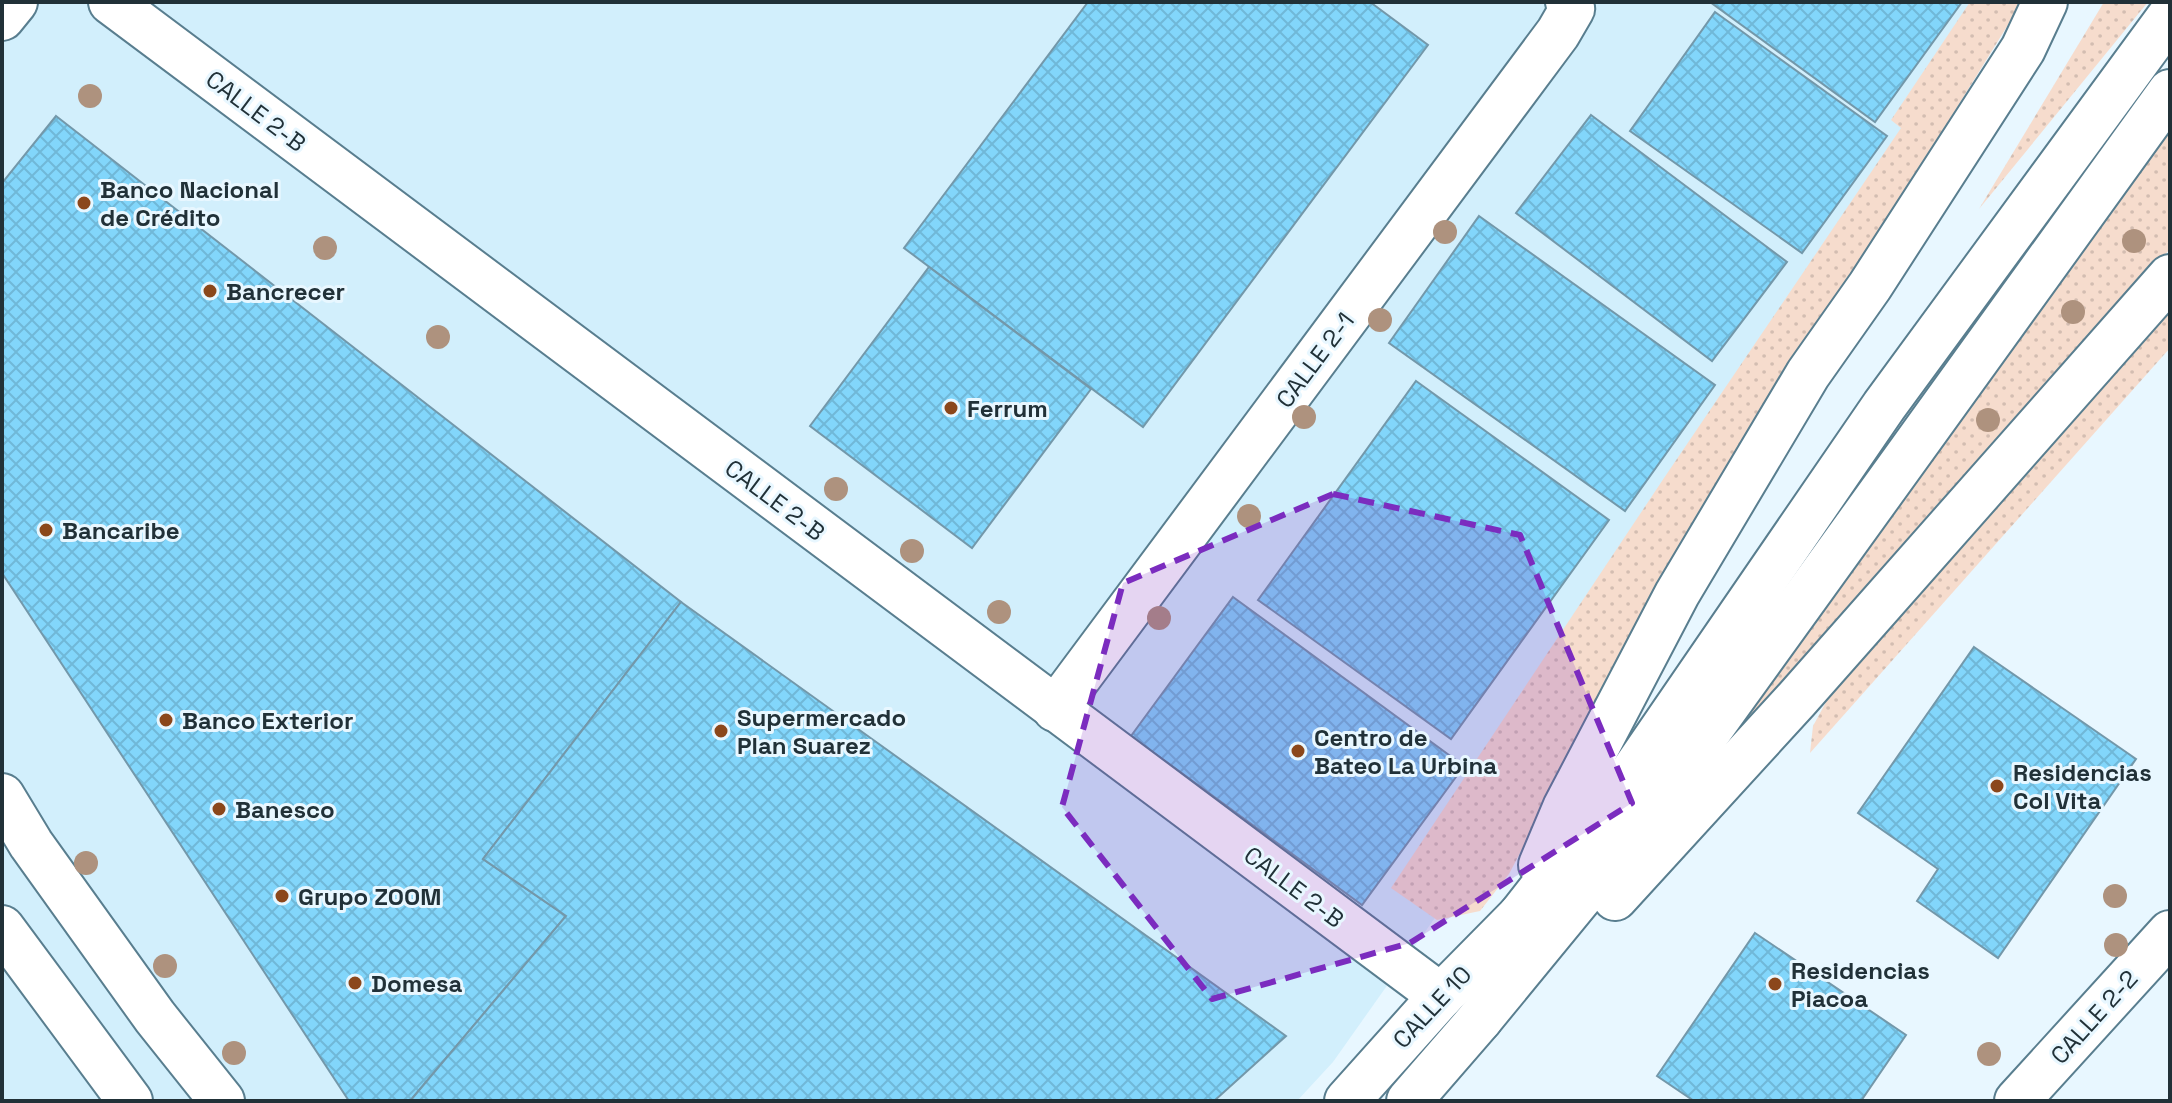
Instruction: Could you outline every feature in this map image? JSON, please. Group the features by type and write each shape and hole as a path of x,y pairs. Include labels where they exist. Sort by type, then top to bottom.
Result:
{"main road":[{"path":"2,18 15,2"},
{"name":"CALLE 2-B","path":"111,2 1441,996"},
{"path":"1520,916 1565,808 1677,594 1808,374 1870,286 2023,49 2045,2"},
{"name":"CALLE 2-1","path":"1055,709 1558,33 1570,5"},
{"name":"CALLE 10","path":"1347,1101 1441,996 1520,916 1628,779 1884,406 2170,16"},
{"name":"CALLE 10","path":"1409,1101 1654,807 2170,92"},
{"path":"1480,1019 1542,980 1797,699 2170,277"},
{"path":"2,796 31,844 155,1017 222,1101"},
{"path":"2,928 130,1101"},
{"name":"CALLE 2-2","path":"2017,1101 2170,933"}],"highlighted area":[{"path":"1333,494 1520,535 1632,803 1410,943 1212,999 1062,807 1123,583"}],"shaded area":[{"path":"2,2 1998,2 1461,881 1333,1062 1297,1101 2,1101"},
{"path":"1970,2 2022,2 1619,663 1509,874 1480,911 1437,920 1391,888 1901,128 1891,120"},
{"path":"2104,2 2148,2 1979,209"},
{"path":"2170,122 2170,249 1718,757"},
{"path":"2170,298 2170,348 1810,753 1813,726 1843,671"}],"building":[{"path":"1088,2 1370,2 1428,45 1143,427 904,248"},
{"path":"1710,2 1962,2 1875,122"},
{"path":"1715,12 1887,136 1802,253 1630,131"},
{"path":"1591,115 1787,262 1712,361 1516,213"},
{"path":"56,116 681,602 483,859 566,916 410,1101 349,1101 2,573 2,183"},
{"path":"1479,216 1715,385 1625,511 1389,343"},
{"name":"Ferrum","path":"929,267 1091,389 972,548 810,426"},
{"path":"1416,381 1609,520 1451,739 1258,600"},
{"name":"Centro de Bateo La Urbina","path":"1233,597 1464,766 1362,905 1131,736"},
{"name":"Supermercado Plan Suarez","path":"681,602 1286,1036 1214,1101 410,1101 566,916 483,859"},
{"name":"Residencias Col Vita","path":"1974,647 2136,759 1998,958 1917,901 1938,869 1858,813"},
{"name":"Residencias Piacoa","path":"1755,933 1906,1035 1861,1101 1694,1101 1657,1076"}],"place":[{"name":"Banco Nacional de Crédito","path":"84,203"},
{"name":"Bancrecer","path":"210,291"},
{"name":"Ferrum","path":"951,408"},
{"name":"Bancaribe","path":"46,530"},
{"name":"Banco Exterior","path":"166,720"},
{"name":"Supermercado Plan Suarez","path":"721,731"},
{"name":"Centro de Bateo La Urbina","path":"1298,751"},
{"name":"Residencias Col Vita","path":"1997,786"},
{"name":"Banesco","path":"219,809"},
{"name":"Grupo ZOOM","path":"282,896"},
{"name":"Domesa","path":"355,983"},
{"name":"Residencias Piacoa","path":"1775,984"}]}
